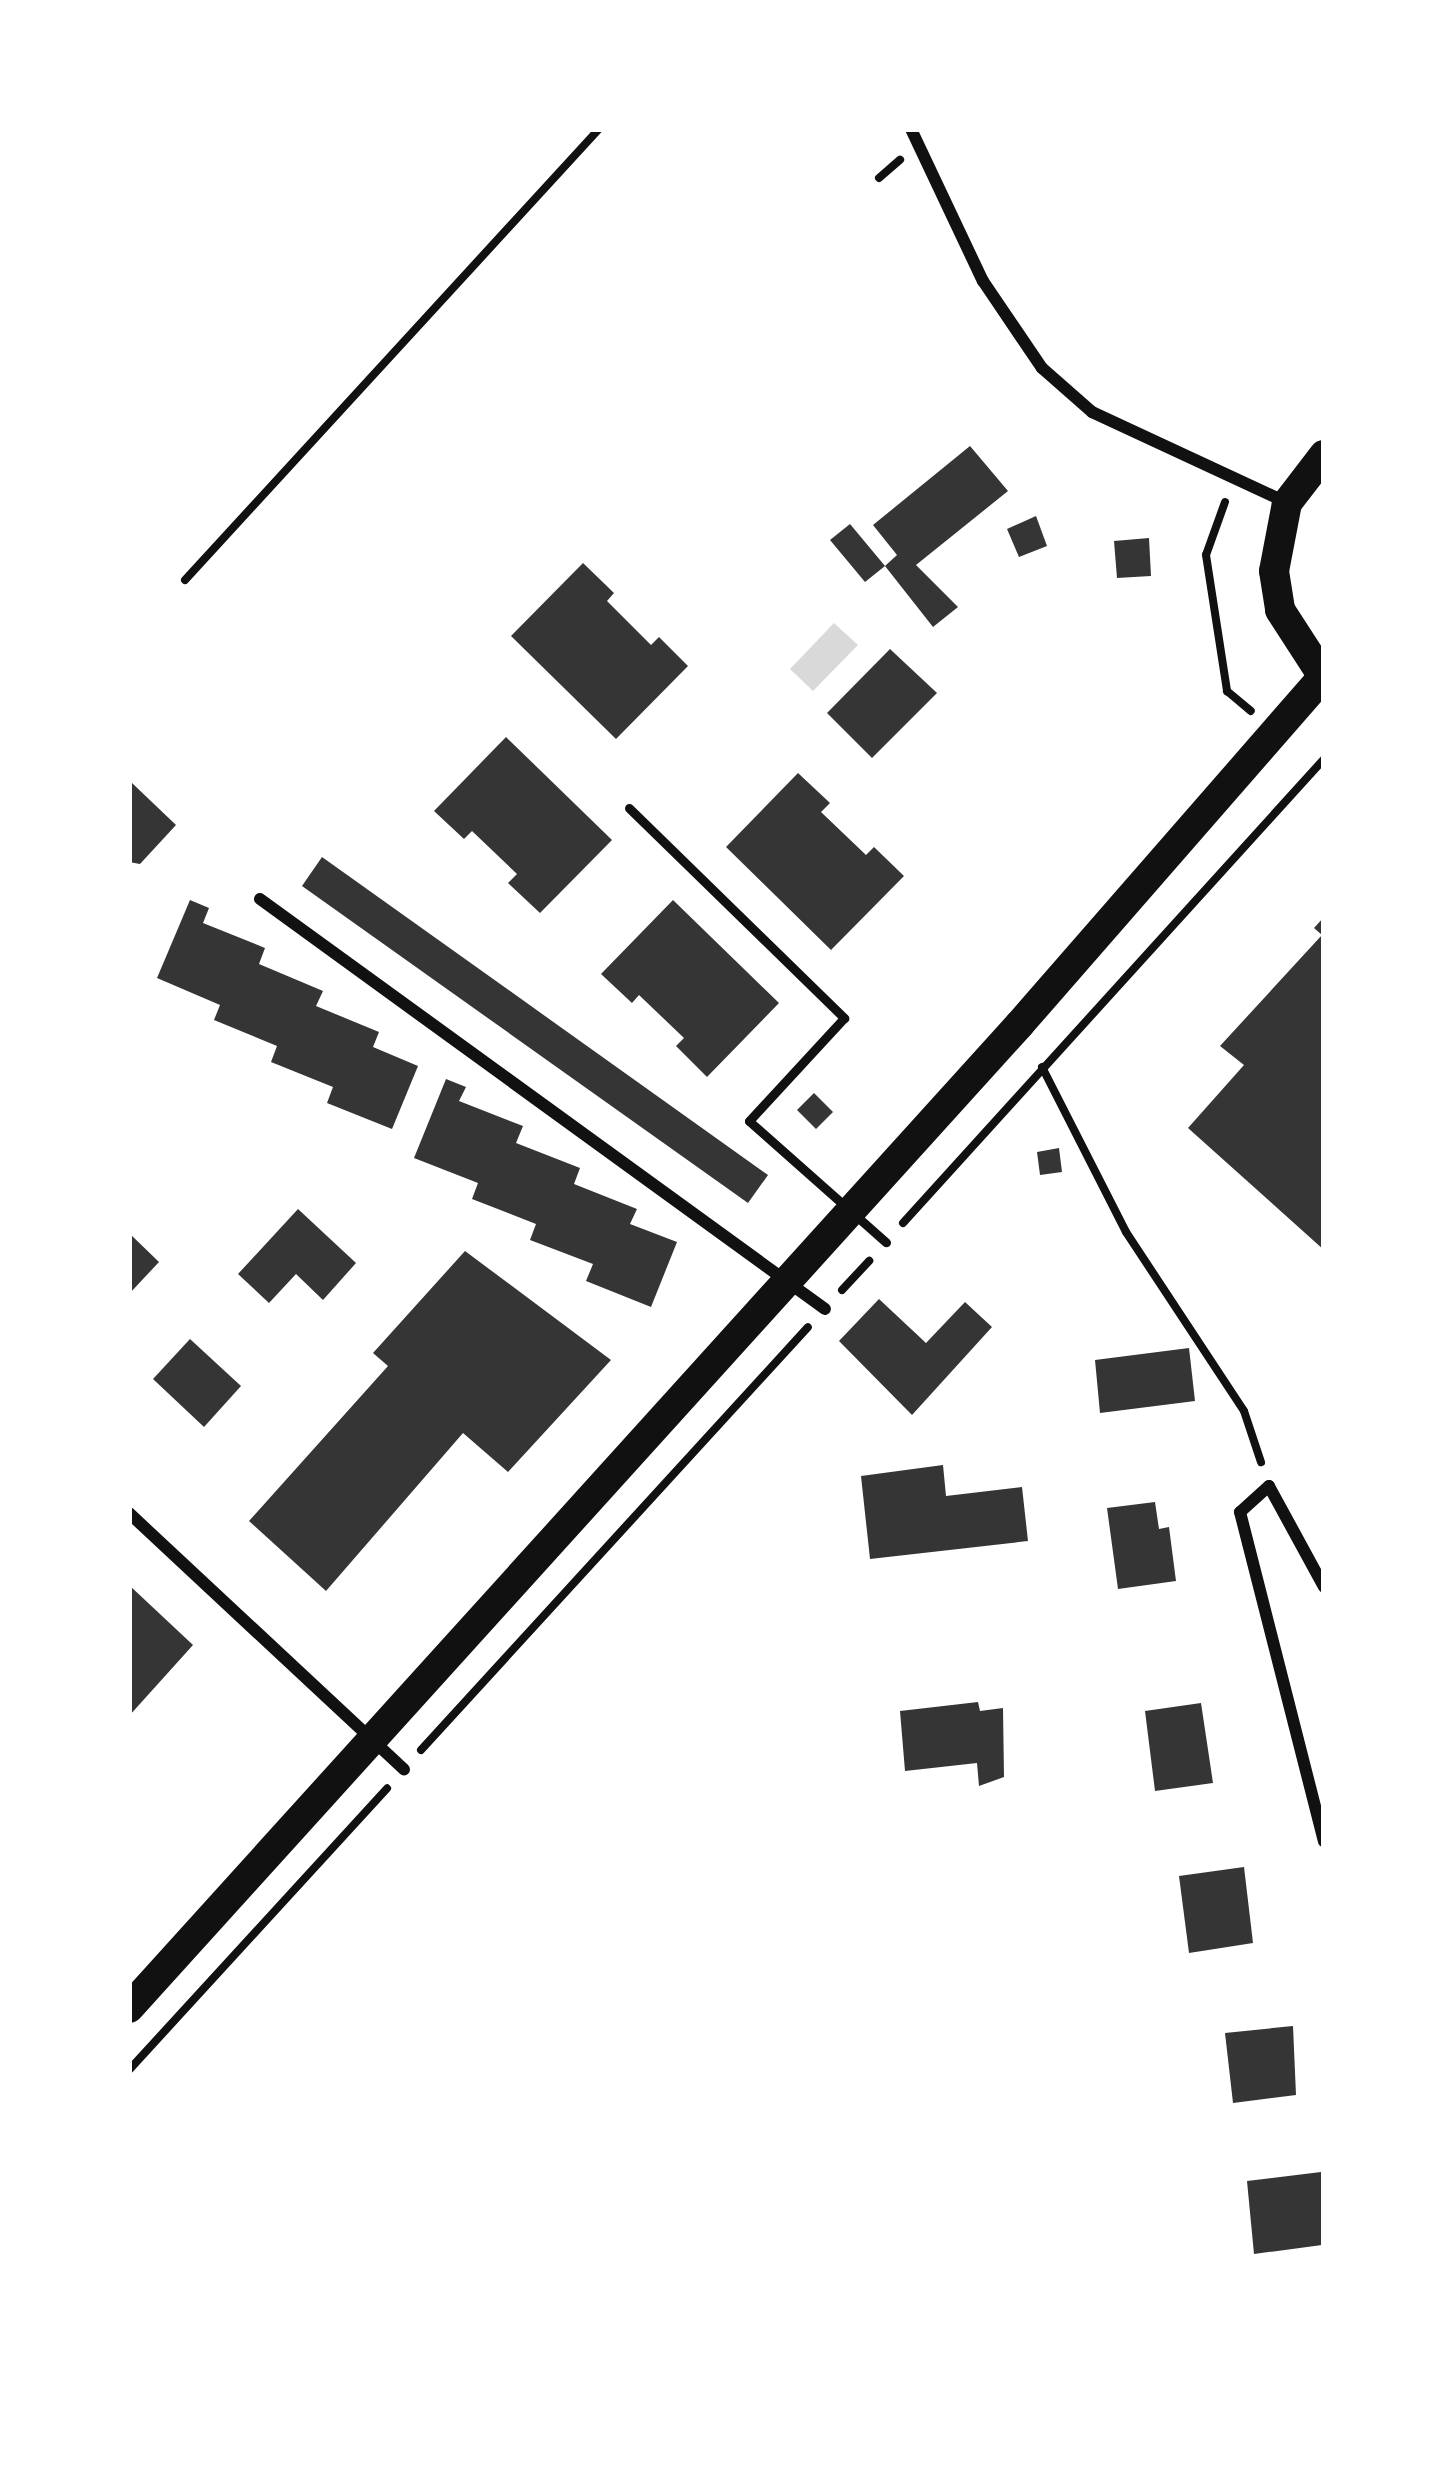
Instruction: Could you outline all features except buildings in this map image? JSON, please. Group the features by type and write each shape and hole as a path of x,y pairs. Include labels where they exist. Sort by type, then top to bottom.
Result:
{"main road":[{"path":"129,2008 1020,1024 1323,677 1280,610 1274,571 1287,503 1324,455"}],"street":[{"path":"911,129 983,281 1042,368 1093,412 1287,503"},
{"path":"260,899 825,1309"},
{"path":"1324,1587 1269,1486 1240,1512 1324,1841"},
{"path":"129,1513 404,1769"}],"lane":[{"path":"628,808 844,1018 749,1121 886,1242"}],"path":[{"path":"185,580 599,129"},
{"path":"129,2070 1321,762 1227,691 1206,555 1234,479"},
{"path":"1020,1024 1126,1232 1244,1411 1269,1486"}],"shaded area":[{"path":"834,623 858,645 813,691 790,669"}]}
